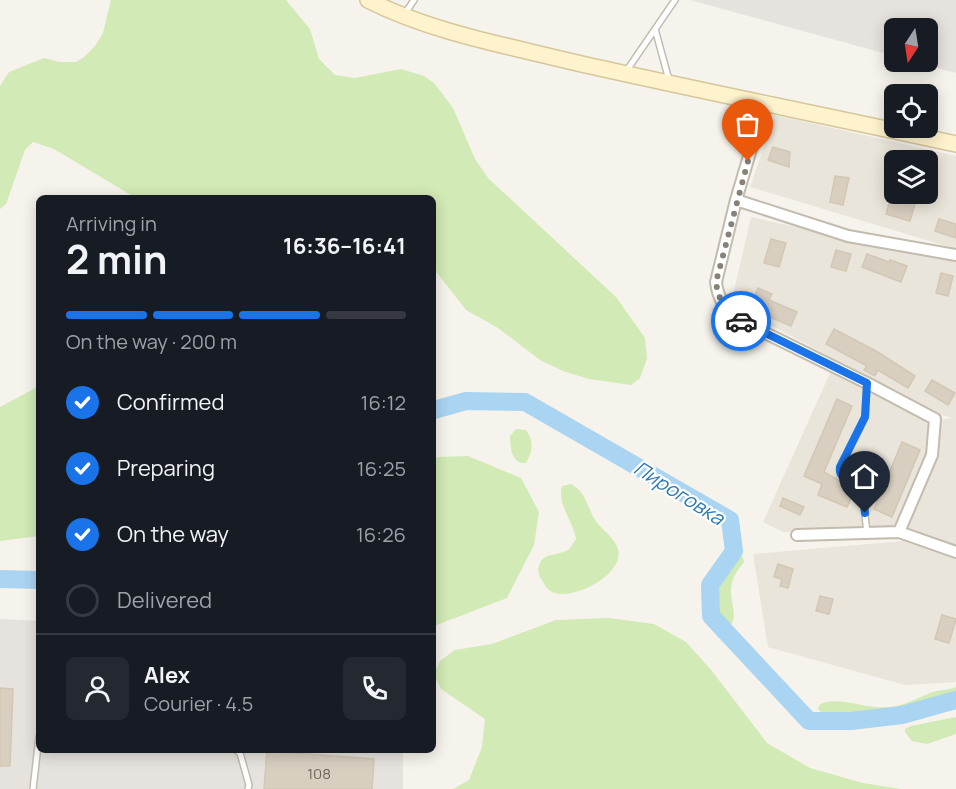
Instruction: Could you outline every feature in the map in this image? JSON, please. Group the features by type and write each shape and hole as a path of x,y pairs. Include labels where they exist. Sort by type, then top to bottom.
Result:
{"main road":[{"path":"368,0 404,16 505,45 624,74 956,144"}],"street":[{"path":"765,102 736,200 716,282 717,291 726,309 741,321 935,419 932,455 899,532"},
{"path":"736,200 848,236 956,255"},
{"path":"797,535 899,532 956,552"}],"lane":[{"path":"404,16 414,0"},
{"path":"624,74 675,0"},
{"path":"655,29 670,84"},
{"path":"867,383 865,417 840,467 840,472 842,477 862,488 867,533"},
{"path":"33,789 37,753"},
{"path":"240,753 249,785 248,789"}],"shaded area":[{"path":"690,0 956,0 956,73 938,68 938,18 884,18 884,53"},
{"path":"775,115 930,150 884,150 884,204 938,204 938,152 956,156 956,249 750,187"},
{"path":"751,217 956,262 956,549 887,526 783,532 763,522 831,371 928,421 953,418 937,414 731,304"},
{"path":"903,541 956,558 956,682 905,685 768,647 753,554"},
{"path":"0,619 36,621 36,753 403,753 403,789 0,789"}],"green space":[{"path":"111,0 286,0 310,29 319,59 335,75 355,78 401,69 424,76 434,83 453,108 475,159 488,178 616,297 645,338 647,359 640,378 631,385 589,379 563,371 540,360 498,328 466,310 436,272 436,195 131,195 54,149 33,142 25,150 6,204 0,209 0,86 9,72 44,58 59,62 76,62 95,46 103,33"},
{"path":"36,388 36,536 0,541 0,407"},
{"path":"516,429 526,430 530,438 531,450 526,463 518,461 511,450 510,436"},
{"path":"468,456 521,478 539,512 534,545 507,598 436,625 436,458"},
{"path":"571,484 581,492 594,519 615,542 618,559 613,569 593,585 581,590 558,594 547,588 538,572 538,567 545,557 568,550 576,539 563,506 561,493 562,486"},
{"path":"743,557 744,562 731,588 734,614 730,626 723,619 719,610 718,587 727,567 734,560"},
{"path":"609,618 654,624 686,642 712,671 767,743 810,768 863,783 901,789 453,789 469,780 482,747 485,719 441,689 436,678 436,670 440,661 455,650 492,644 556,620"},
{"path":"956,687 956,706 939,710 887,712 840,718 824,715 818,709 820,704 834,701 892,707 933,692"},
{"path":"956,717 956,734 927,744 912,741 905,732 905,729 911,726"}],"building":[{"path":"773,147 790,152 789,167 768,160"},
{"path":"835,176 849,178 843,205 830,202"},
{"path":"889,204 915,204 910,221 886,214"},
{"path":"939,219 956,224 956,238 935,231"},
{"path":"771,239 786,243 779,267 764,263"},
{"path":"836,250 851,254 846,271 831,267"},
{"path":"867,254 907,266 901,282 862,267"},
{"path":"941,273 953,276 948,296 936,293"},
{"path":"758,288 772,294 769,300 797,312 791,326 763,314 761,318 748,312"},
{"path":"834,329 876,351 915,376 908,388 878,370 875,376 864,370 867,366 826,344"},
{"path":"932,380 955,393 948,405 925,391"},
{"path":"837,399 852,406 824,472 855,489 847,507 818,495 822,484 804,476"},
{"path":"902,442 920,450 892,517 874,509"},
{"path":"783,498 804,507 800,515 780,506"},
{"path":"778,564 793,569 788,588 780,586 782,579 774,577"},
{"path":"820,596 833,599 829,614 816,611"},
{"path":"942,615 956,619 949,643 935,639"},
{"path":"0,688 13,689 10,766 0,766"},
{"path":"267,753 374,759 372,789 264,789"}],"waterway":[{"name":"Пироговка","path":"436,409 466,401 525,402 730,520 734,551 710,585 711,616 809,721 851,721 902,715 956,700"},
{"name":"Пироговка","path":"0,579 36,580"}],"way so far":[{"path":"741,321 733,316 720,301 716,282 748,161"}],"route":[{"path":"741,321 867,383 865,417 840,467 842,477 859,484 862,488 865,513"}]}
